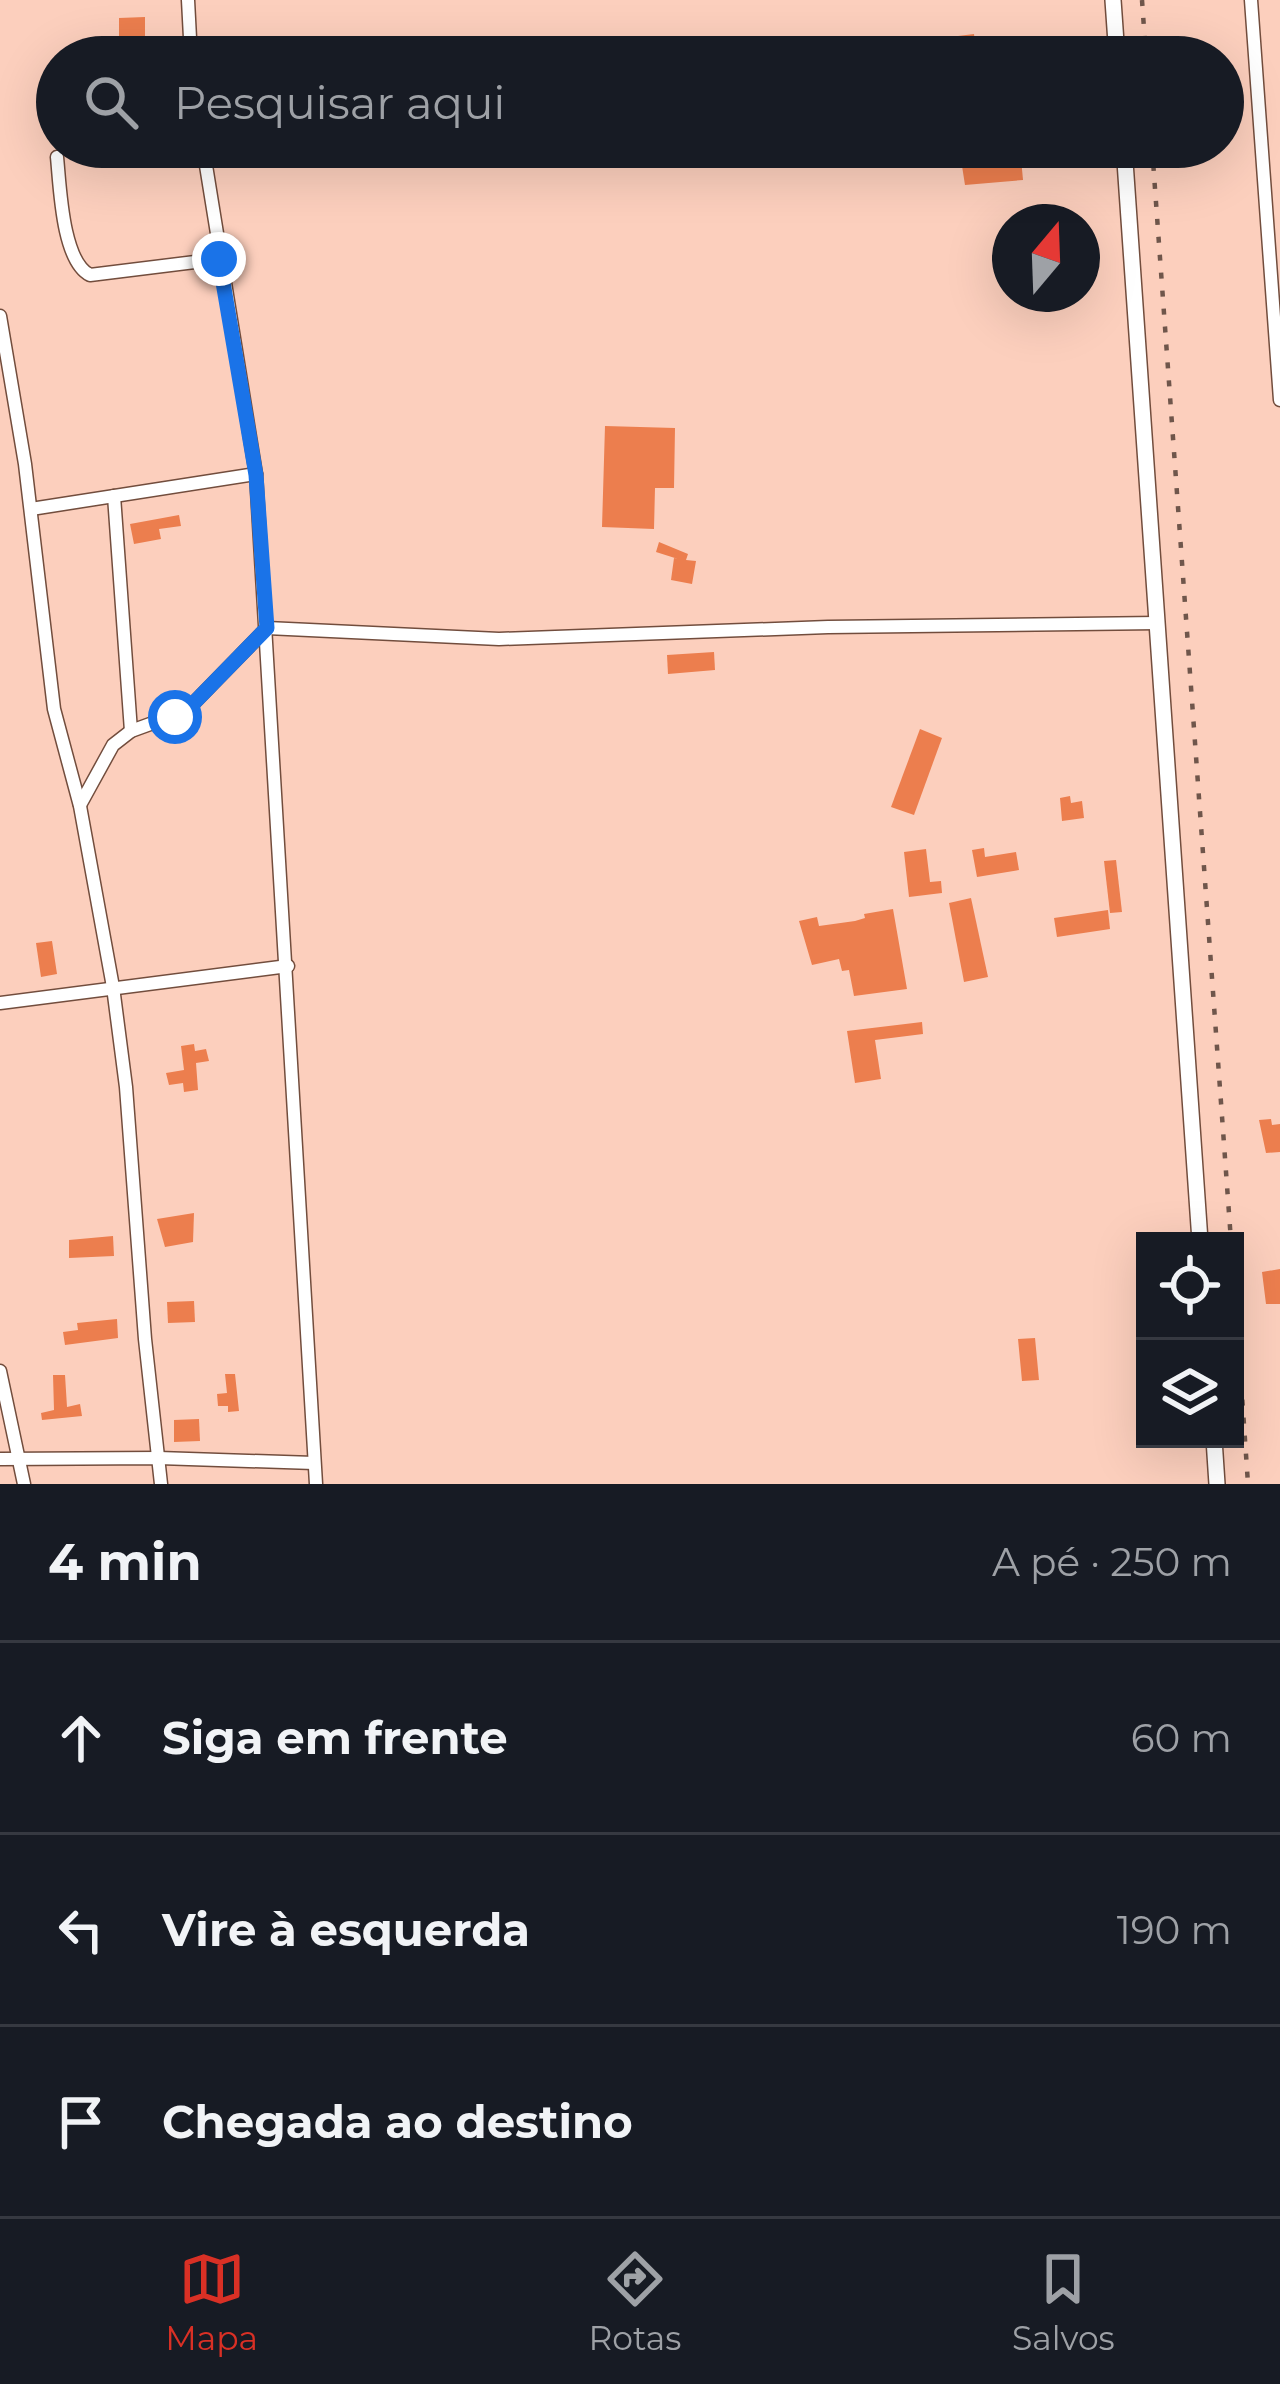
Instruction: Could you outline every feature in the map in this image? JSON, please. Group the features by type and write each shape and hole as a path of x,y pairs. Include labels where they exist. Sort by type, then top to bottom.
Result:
{"street":[{"path":"188,0 190,36"},
{"path":"1113,0 1116,36"},
{"path":"1251,0 1280,400"},
{"path":"58,168 66,227 82,272 219,259"},
{"path":"206,168 256,475 316,1484"},
{"path":"1126,168 1199,1232"},
{"path":"0,316 31,509 54,710 80,806 113,987 161,1484"},
{"path":"31,509 256,475"},
{"path":"114,496 131,731"},
{"path":"80,806 113,745 131,731 186,711 267,628 499,639 828,627 1158,623"},
{"path":"3,999 288,966"},
{"path":"0,1371 24,1484"},
{"path":"1215,1448 1217,1484"},
{"path":"0,1459 314,1463"}],"building":[{"path":"145,17 145,36 119,36 119,18"},
{"path":"962,168 1022,168 1023,180 965,185"},
{"path":"605,426 675,428 674,488 655,488 654,529 602,527"},
{"path":"179,515 181,526 159,529 161,539 134,544 130,524"},
{"path":"659,542 688,554 686,560 696,561 692,584 671,580 674,558 678,559 656,552"},
{"path":"714,652 715,670 668,674 667,655"},
{"path":"920,729 942,738 914,815 891,807"},
{"path":"1070,796 1071,803 1082,801 1084,818 1062,821 1060,798"},
{"path":"984,848 985,857 1016,852 1019,870 977,877 972,850"},
{"path":"926,849 930,882 941,881 942,893 909,897 904,852"},
{"path":"1116,860 1122,912 1110,913 1104,861"},
{"path":"971,898 988,977 964,982 949,903"},
{"path":"893,909 907,989 854,996 849,970 842,971 839,959 812,965 799,921 817,917 819,926"},
{"path":"1108,910 1110,929 1057,937 1054,918"},
{"path":"52,941 57,974 41,977 36,943"},
{"path":"922,1022 923,1034 875,1040 881,1079 855,1083 847,1031"},
{"path":"194,1044 195,1051 206,1049 209,1061 196,1063 198,1090 184,1092 183,1083 169,1085 166,1073 184,1070 181,1046"},
{"path":"1271,1119 1272,1125 1280,1124 1280,1152 1266,1153 1259,1120"},
{"path":"194,1213 193,1242 165,1247 157,1219"},
{"path":"113,1236 114,1256 69,1258 69,1240"},
{"path":"1280,1269 1280,1304 1266,1304 1262,1272"},
{"path":"194,1301 195,1322 168,1323 167,1302"},
{"path":"117,1319 118,1338 65,1345 63,1332 78,1330 77,1323"},
{"path":"1035,1338 1039,1380 1022,1381 1018,1339"},
{"path":"225,1374 235,1374 239,1411 218,1406 217,1394 227,1393"},
{"path":"53,1375 65,1375 67,1407 80,1404 82,1416 42,1420 41,1413 54,1410"},
{"path":"199,1419 200,1441 174,1442 174,1420"}],"railway":[{"path":"1142,0 1145,36"},
{"path":"1154,168 1230,1232"},
{"path":"1238,1340 1248,1484"}],"route":[{"path":"175,717 267,628 256,475 219,259"}]}
